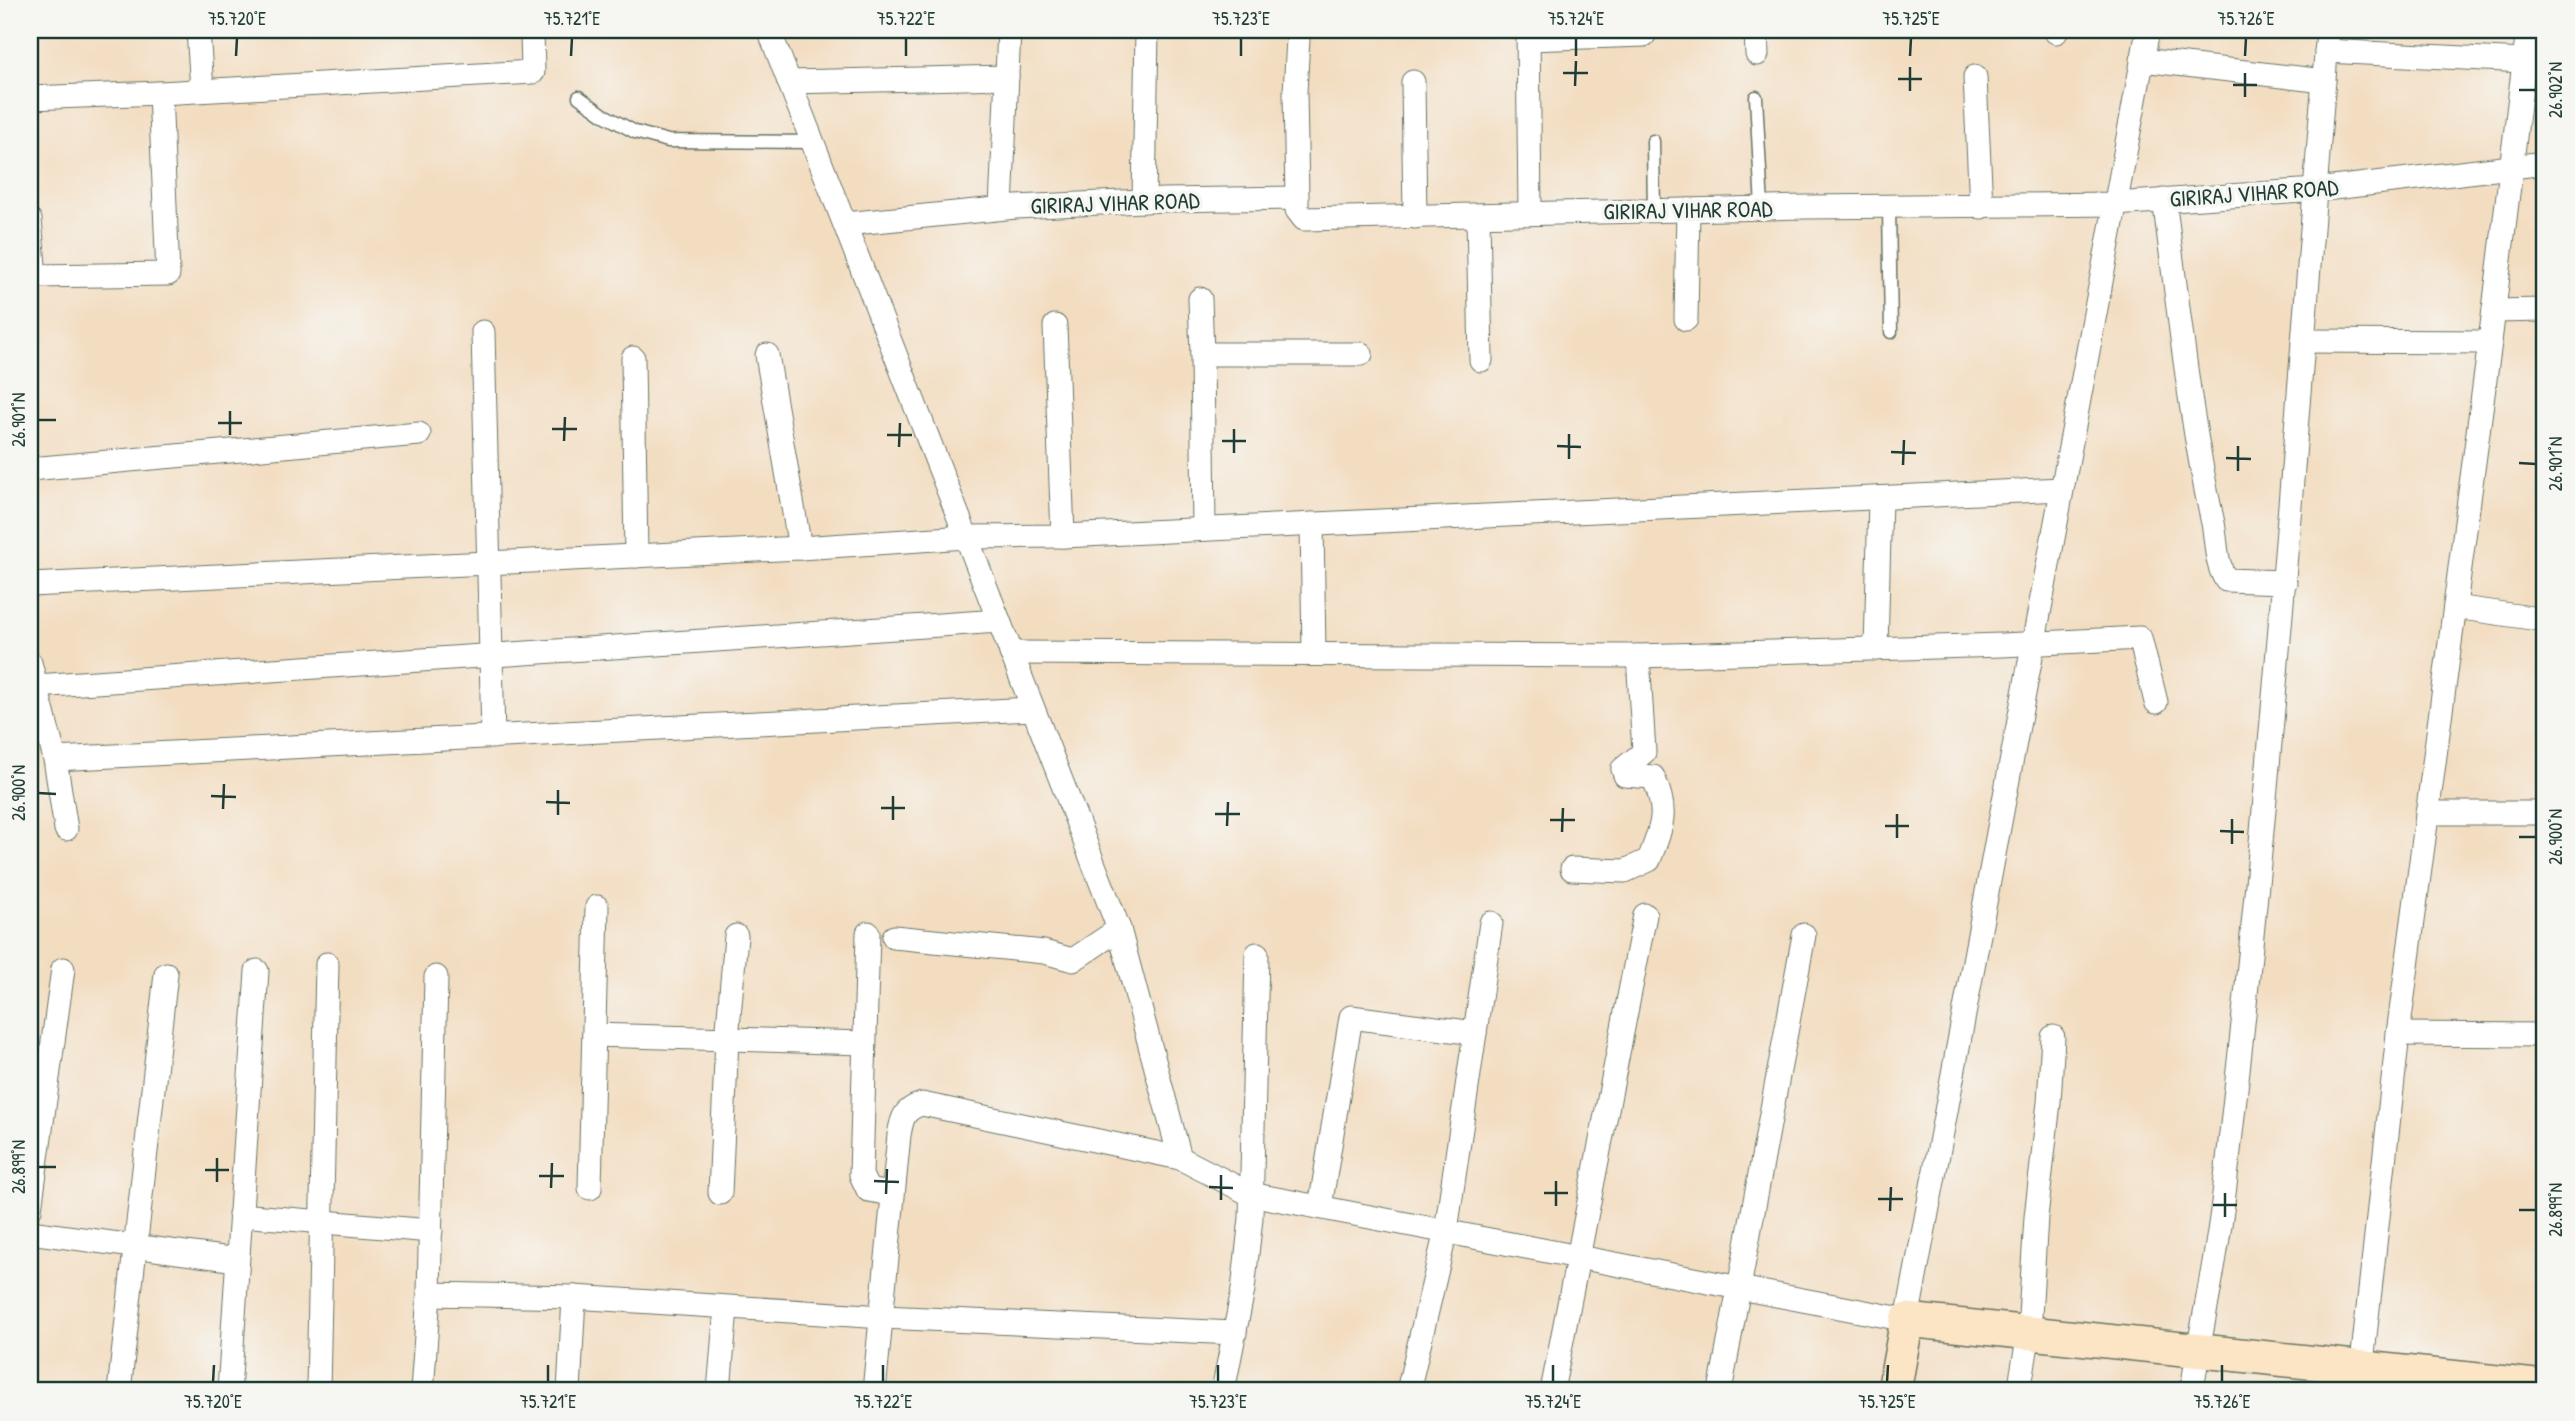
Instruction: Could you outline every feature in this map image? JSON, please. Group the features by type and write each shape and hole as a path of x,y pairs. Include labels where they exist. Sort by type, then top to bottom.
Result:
{"street":[{"path":"198,30 202,90"},
{"path":"30,98 533,72 532,30"},
{"path":"769,30 1119,929 1180,1158"},
{"path":"1001,208 1009,30"},
{"path":"1144,201 1147,30"},
{"path":"1756,30 1757,54"},
{"path":"1894,1391 2148,30"},
{"path":"2361,1380 2398,1034 2490,342 2528,30"},
{"path":"1530,213 1528,34 1644,35"},
{"path":"1297,198 1298,38"},
{"path":"2192,1391 2224,1199 2257,890 2285,582 2327,40 2524,61"},
{"path":"2142,60 2324,81"},
{"path":"1975,76 1980,207"},
{"path":"789,82 1007,77"},
{"path":"1413,82 1416,217"},
{"path":"30,220 35,276 168,274 160,93"},
{"name":"GIRIRAJ VIHAR ROAD","path":"845,224 1001,208 1144,201 1297,198 1297,210 1304,219 1762,208 2115,204 2316,190 2545,163"},
{"path":"2164,200 2201,471 2215,533 2218,567 2226,580 2285,582"},
{"path":"1686,319 1688,210"},
{"path":"1478,216 1481,360"},
{"path":"1200,299 1205,529"},
{"path":"2494,311 2545,310"},
{"path":"1055,326 1063,536"},
{"path":"483,332 493,737"},
{"path":"2303,341 2490,342"},
{"path":"1202,354 1361,354"},
{"path":"766,355 800,548"},
{"path":"633,358 636,556"},
{"path":"30,469 419,434"},
{"path":"30,585 800,548 966,537 1063,536 2062,489"},
{"path":"1876,649 1880,498"},
{"path":"1312,524 1314,653"},
{"path":"2455,607 2545,620"},
{"path":"36,686 999,621"},
{"path":"1012,653 1638,656 2140,638 2156,702"},
{"path":"1572,869 1625,871 1649,860 1662,828 1662,797 1653,778 1625,775 1623,769 1644,751 1638,656"},
{"path":"30,663 55,759 66,829"},
{"path":"55,759 1033,709"},
{"path":"2427,813 2545,813"},
{"path":"590,1188 597,907"},
{"path":"1552,1391 1645,915"},
{"path":"1408,1391 1446,1231 1491,923"},
{"path":"894,937 1044,952 1073,960 1119,929"},
{"path":"868,933 861,1175 869,1190 892,1194"},
{"path":"1720,1391 1804,935"},
{"path":"720,1193 727,1039 736,936"},
{"path":"1223,1391 1244,1278 1251,1218 1257,954"},
{"path":"318,1391 327,964"},
{"path":"30,1209 63,968"},
{"path":"229,1391 257,971"},
{"path":"119,1391 166,974"},
{"path":"422,1391 429,1294 436,977"},
{"path":"1320,1207 1351,1017 1475,1033"},
{"path":"2398,1034 2545,1035"},
{"path":"594,1035 864,1043"},
{"path":"2019,1391 2029,1333 2036,1217 2049,1102 2053,1037"},
{"path":"874,1391 883,1317 892,1194 902,1118 911,1107 922,1104 1180,1158 1250,1194 1907,1320 2197,1351 2361,1380 2545,1387"},
{"path":"240,1215 430,1231"},
{"path":"30,1232 237,1259"},
{"path":"429,1294 574,1297 883,1317 1235,1333"},
{"path":"569,1391 574,1297"},
{"path":"719,1391 726,1308"}],"lane":[{"path":"579,97 635,132 668,141 813,142"},
{"path":"1756,97 1762,208"},
{"path":"1653,141 1654,211"},
{"path":"1889,206 1891,332"}]}
